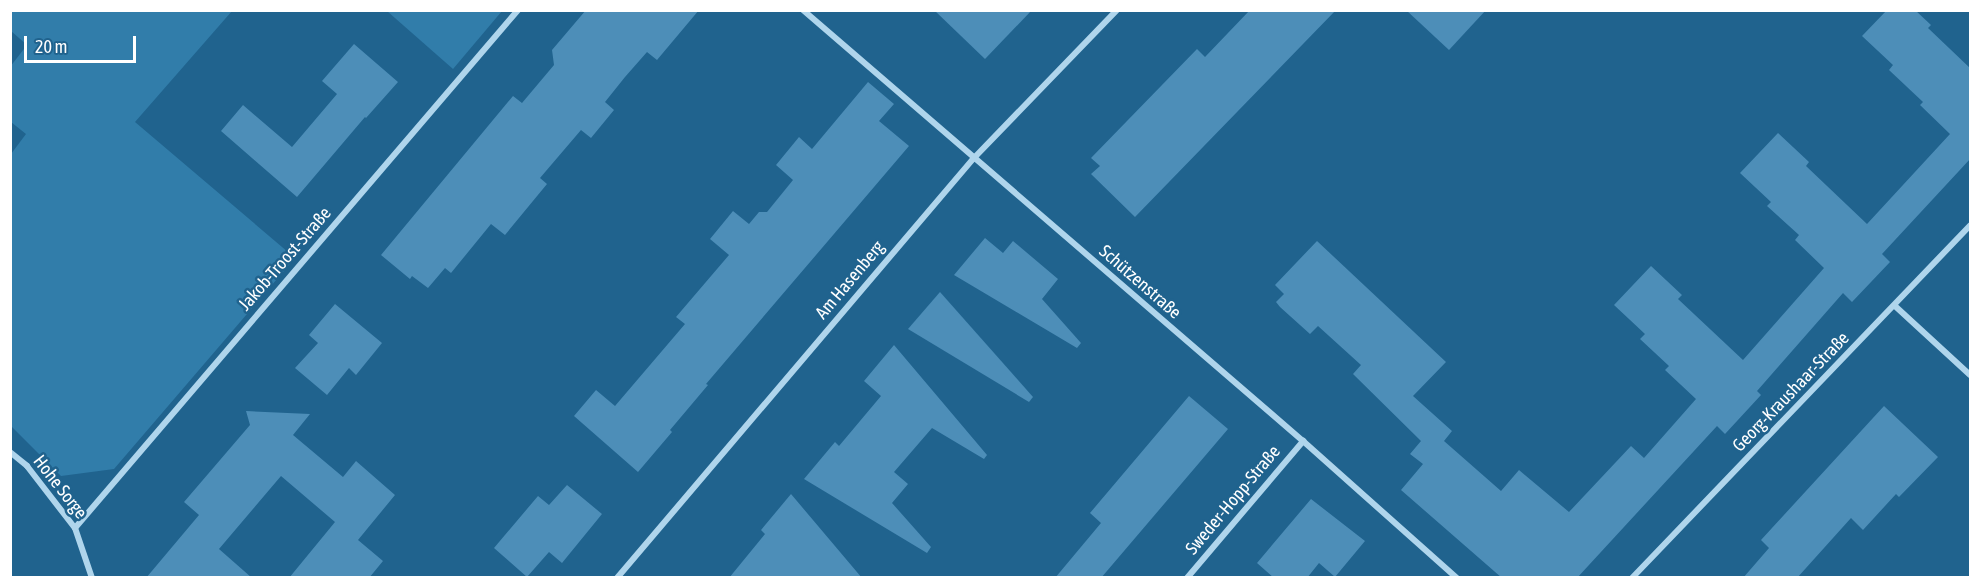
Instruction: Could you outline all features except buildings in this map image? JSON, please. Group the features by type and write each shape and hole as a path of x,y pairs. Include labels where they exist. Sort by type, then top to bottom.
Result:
{"street":[{"name":"Jakob-Troost-Straße","path":"75,528 518,10"},
{"name":"Schützenstraße","path":"803,10 973,159 1303,441 1457,578"},
{"name":"Am Hasenberg","path":"617,578 973,159 1117,10"},
{"name":"Georg-Kraushaar-Straße","path":"1632,578 1971,226"},
{"path":"1895,306 1971,375"},
{"name":"Sweder-Hopp-Straße","path":"1187,578 1303,441"},
{"name":"Hohe Sorge","path":"10,452 27,466 75,528 92,578"}],"shaded area":[{"path":"11,10 232,11 135,122 295,258 114,469 61,476 11,426 11,154 26,134 11,122 10,67 27,45 11,31"},
{"path":"387,11 502,11 453,69"}]}
